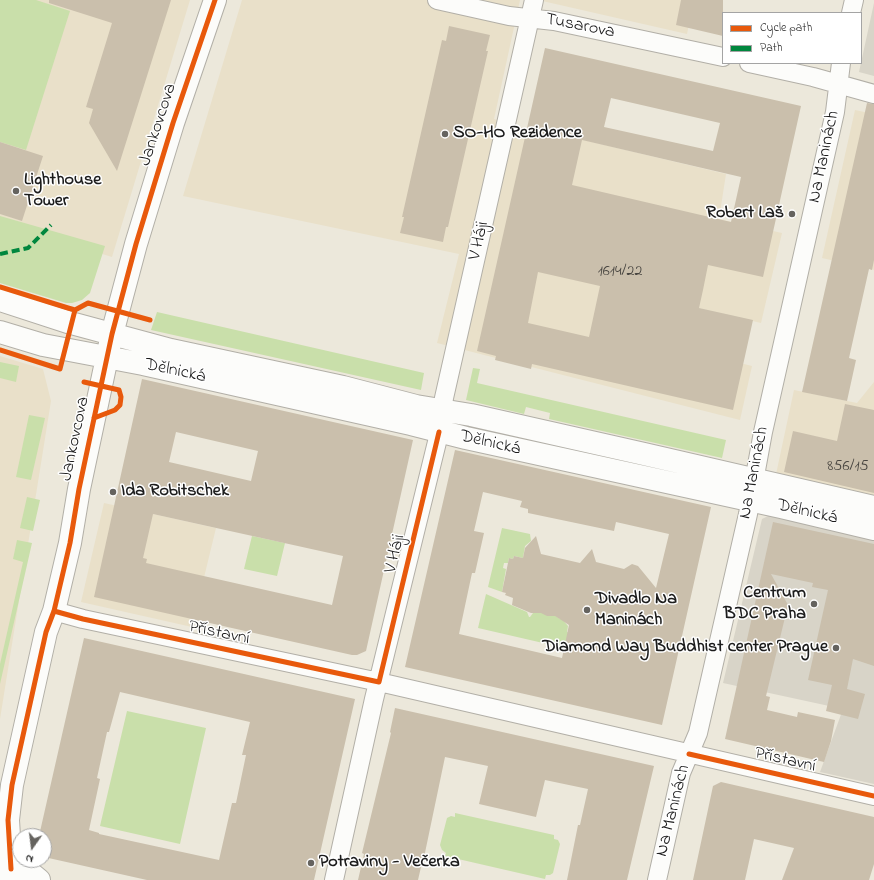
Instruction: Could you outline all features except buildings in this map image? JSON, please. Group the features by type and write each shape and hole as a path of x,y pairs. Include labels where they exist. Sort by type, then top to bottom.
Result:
{"street":[{"name":"Jankovcova","path":"39,880 28,872 20,870 6,871 8,820 12,785 46,632 54,611 73,528 79,489 112,334 136,244 173,123 215,0"},
{"name":"Tusarova","path":"437,0 509,16 530,17 554,21 722,57"},
{"name":"V Háji","path":"334,880 379,682 439,432 534,0"},
{"path":"852,12 854,0"},
{"path":"753,64 813,77 874,94"},
{"name":"Na Maninách","path":"657,880 681,772 698,733 750,500 764,424 835,112 839,85 840,64"},
{"name":"Dělnická","path":"0,300 72,323 172,350 343,387 416,406 479,417 874,507"},
{"name":"Dělnická","path":"0,332 43,345 143,364 411,424 439,432 874,528"},
{"name":"Přístavní","path":"54,611 83,619 379,682 874,796"}],"shaded area":[{"path":"0,0 190,0 112,257 0,222"},
{"path":"242,0 520,0 494,119 520,127 584,140 726,174 719,219 782,233 761,323 698,308 704,354 752,366 740,420 437,343 459,254 183,196"},
{"path":"538,0 694,0 687,34"},
{"path":"874,3 874,76 859,72 862,64"},
{"path":"855,110 874,114 874,270 822,258"},
{"path":"0,356 43,369 51,401 0,719"},
{"path":"874,382 874,502 775,479 794,390 857,403"},
{"path":"104,503 216,528 192,627 81,602"},
{"path":"778,511 874,534 874,784 820,772 843,709 723,683 762,519"}],"green space":[{"path":"0,0 36,0 70,11 26,150 0,142"},
{"path":"0,216 105,246 90,293 82,300 66,303 0,283"},
{"path":"157,312 424,373 421,390 151,330"},
{"path":"0,362 19,366 16,382 0,378"},
{"path":"473,368 480,369 477,383 726,440 722,458 549,419 550,413 526,407 524,414 466,400"},
{"path":"29,415 45,418 31,480 16,477"},
{"path":"27,497 40,500 33,531 20,528"},
{"path":"502,528 530,534 531,541 525,546 523,558 514,556 513,559 509,558 508,563 504,563 503,568 506,569 502,592 488,587"},
{"path":"252,536 285,543 277,576 244,569"},
{"path":"17,540 32,543 0,684 0,664 23,562 13,559"},
{"path":"486,594 527,612 529,617 533,613 540,611 548,616 553,614 562,619 568,626 567,632 573,634 569,649 478,628"},
{"path":"127,711 206,728 180,844 100,826"},
{"path":"455,813 554,835 554,839 558,840 560,844 553,873 546,875 545,879 445,856 446,853 442,850 440,845 447,818 451,816 455,817"}],"marked path":[{"path":"0,254 28,248 51,225"}],"cycle path":[{"path":"11,869 8,820 12,785 46,632 54,611 70,543 79,489 112,334 136,244 173,123 215,0"},
{"path":"0,287 75,310 88,303 150,320"},
{"path":"0,350 60,369 75,310"},
{"path":"84,382 119,390 121,397 120,405 115,410 94,418"},
{"path":"54,611 83,619 379,682 439,432"},
{"path":"689,754 874,796"}],"place":[{"name":"SO-HO Rezidence","path":"445,134"},
{"name":"Lighthouse Tower","path":"16,191"},
{"name":"Robert Laš","path":"792,214"},
{"name":"Ida Robitschek","path":"113,492"},
{"name":"Centrum BDC Praha","path":"814,604"},
{"name":"Divadlo Na Maninách","path":"587,610"},
{"name":"Diamond Way Buddhist center Prague","path":"836,648"},
{"name":"Potraviny - Večerka","path":"311,863"}]}
